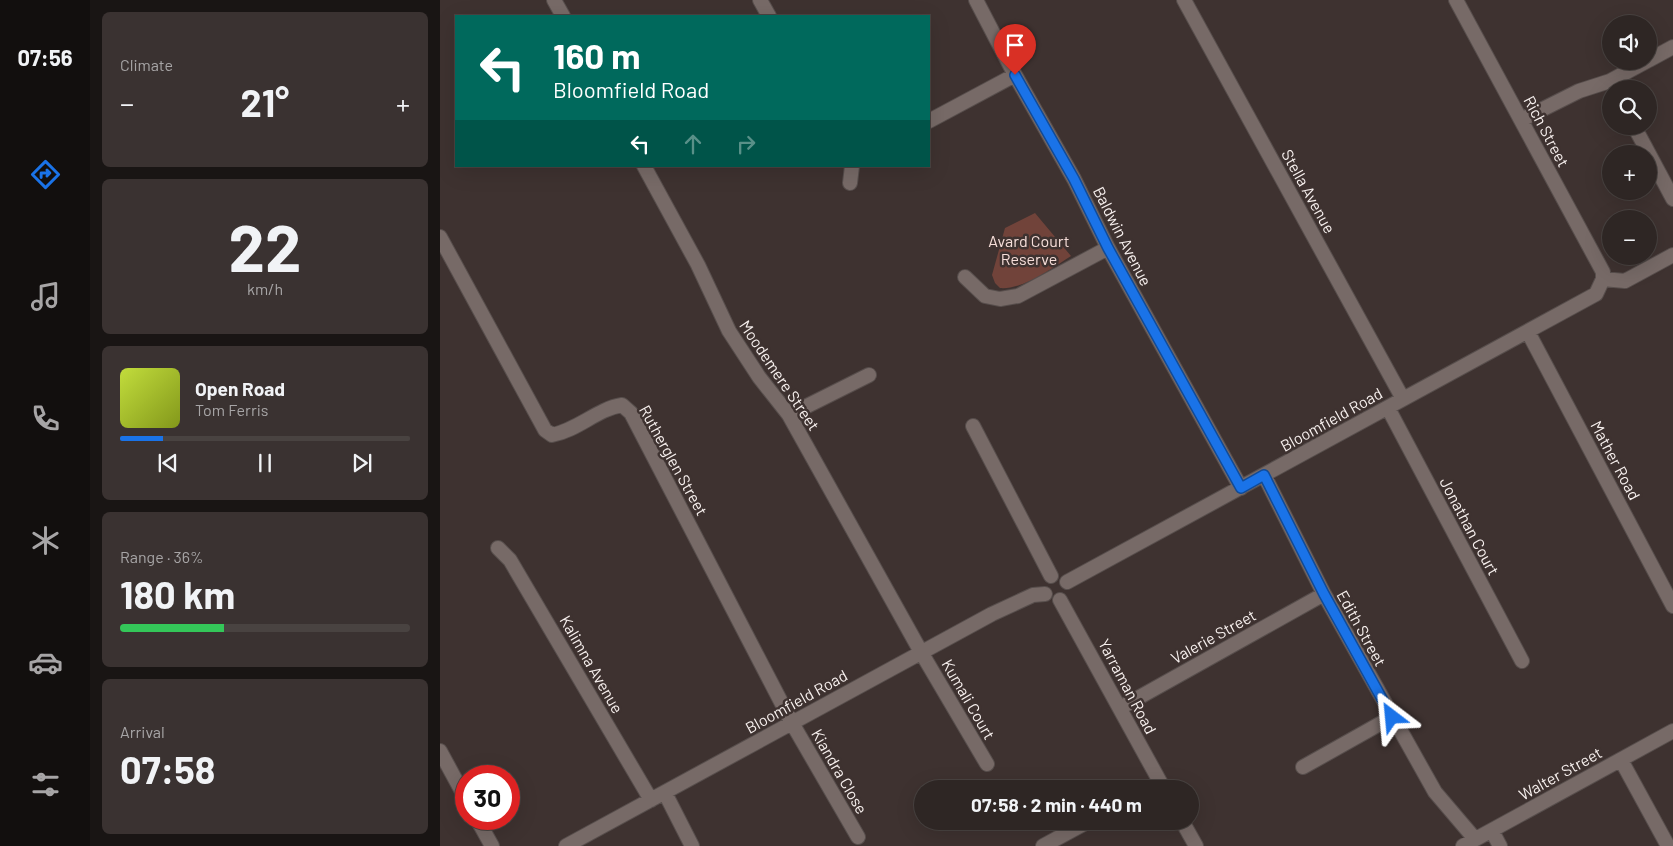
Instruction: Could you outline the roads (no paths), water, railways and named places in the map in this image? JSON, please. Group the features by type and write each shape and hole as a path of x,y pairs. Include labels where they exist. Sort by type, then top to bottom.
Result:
{"street":[{"path":"554,0 562,15"},
{"path":"760,0 768,15"},
{"name":"Baldwin Avenue","path":"976,0 1015,75 1074,179 1108,248 1241,488"},
{"name":"Stella Avenue","path":"1184,0 1403,399"},
{"name":"Rich Street","path":"1456,0 1603,272 1603,279"},
{"path":"1657,56 1673,47"},
{"path":"1620,80 1634,70"},
{"path":"930,120 1015,75"},
{"path":"1521,120 1579,91 1602,87"},
{"name":"Moodemere Street","path":"645,167 698,266 729,332 759,377 789,415 921,652"},
{"path":"850,183 852,167"},
{"path":"1657,169 1673,199"},
{"name":"Rutherglen Street","path":"440,237 544,430 552,435 562,433 610,407 622,406 631,413 792,723"},
{"path":"965,277 985,296 1000,299 1018,296 1108,248"},
{"path":"1603,279 1625,281 1673,255"},
{"name":"Bloomfield Road","path":"1067,582 1596,294 1603,279"},
{"name":"Mather Road","path":"1528,332 1673,606"},
{"path":"789,415 869,375"},
{"name":"Jonathan Court","path":"1388,408 1522,662"},
{"path":"973,426 1051,576"},
{"name":"Edith Street","path":"1264,475 1324,594 1392,717 1434,792 1469,843"},
{"name":"Kalimna Avenue","path":"498,548 510,560 651,800"},
{"path":"1051,576 1062,576 1067,582 1067,594 1060,600 1050,599 1045,594 1043,586 1047,578 1051,576"},
{"name":"Bloomfield Road","path":"566,846 1000,610 1033,595 1045,594"},
{"name":"Valerie Street","path":"1120,708 1324,594"},
{"name":"Yarraman Road","path":"1060,600 1120,708 1156,780"},
{"name":"Kumali Court","path":"921,652 987,764"},
{"path":"1303,767 1392,717"},
{"name":"Kiandra Close","path":"792,723 858,837"},
{"name":"Walter Street","path":"1469,843 1673,730"},
{"path":"440,750 455,778"},
{"path":"1621,760 1668,846"},
{"path":"664,793 692,846"},
{"path":"483,830 492,846"},
{"path":"1042,846 1072,830"},
{"path":"1187,830 1196,846"},
{"path":"1492,830 1500,846"}],"park label":[{"name":"Avard Court Reserve","path":"1029,249"}]}
